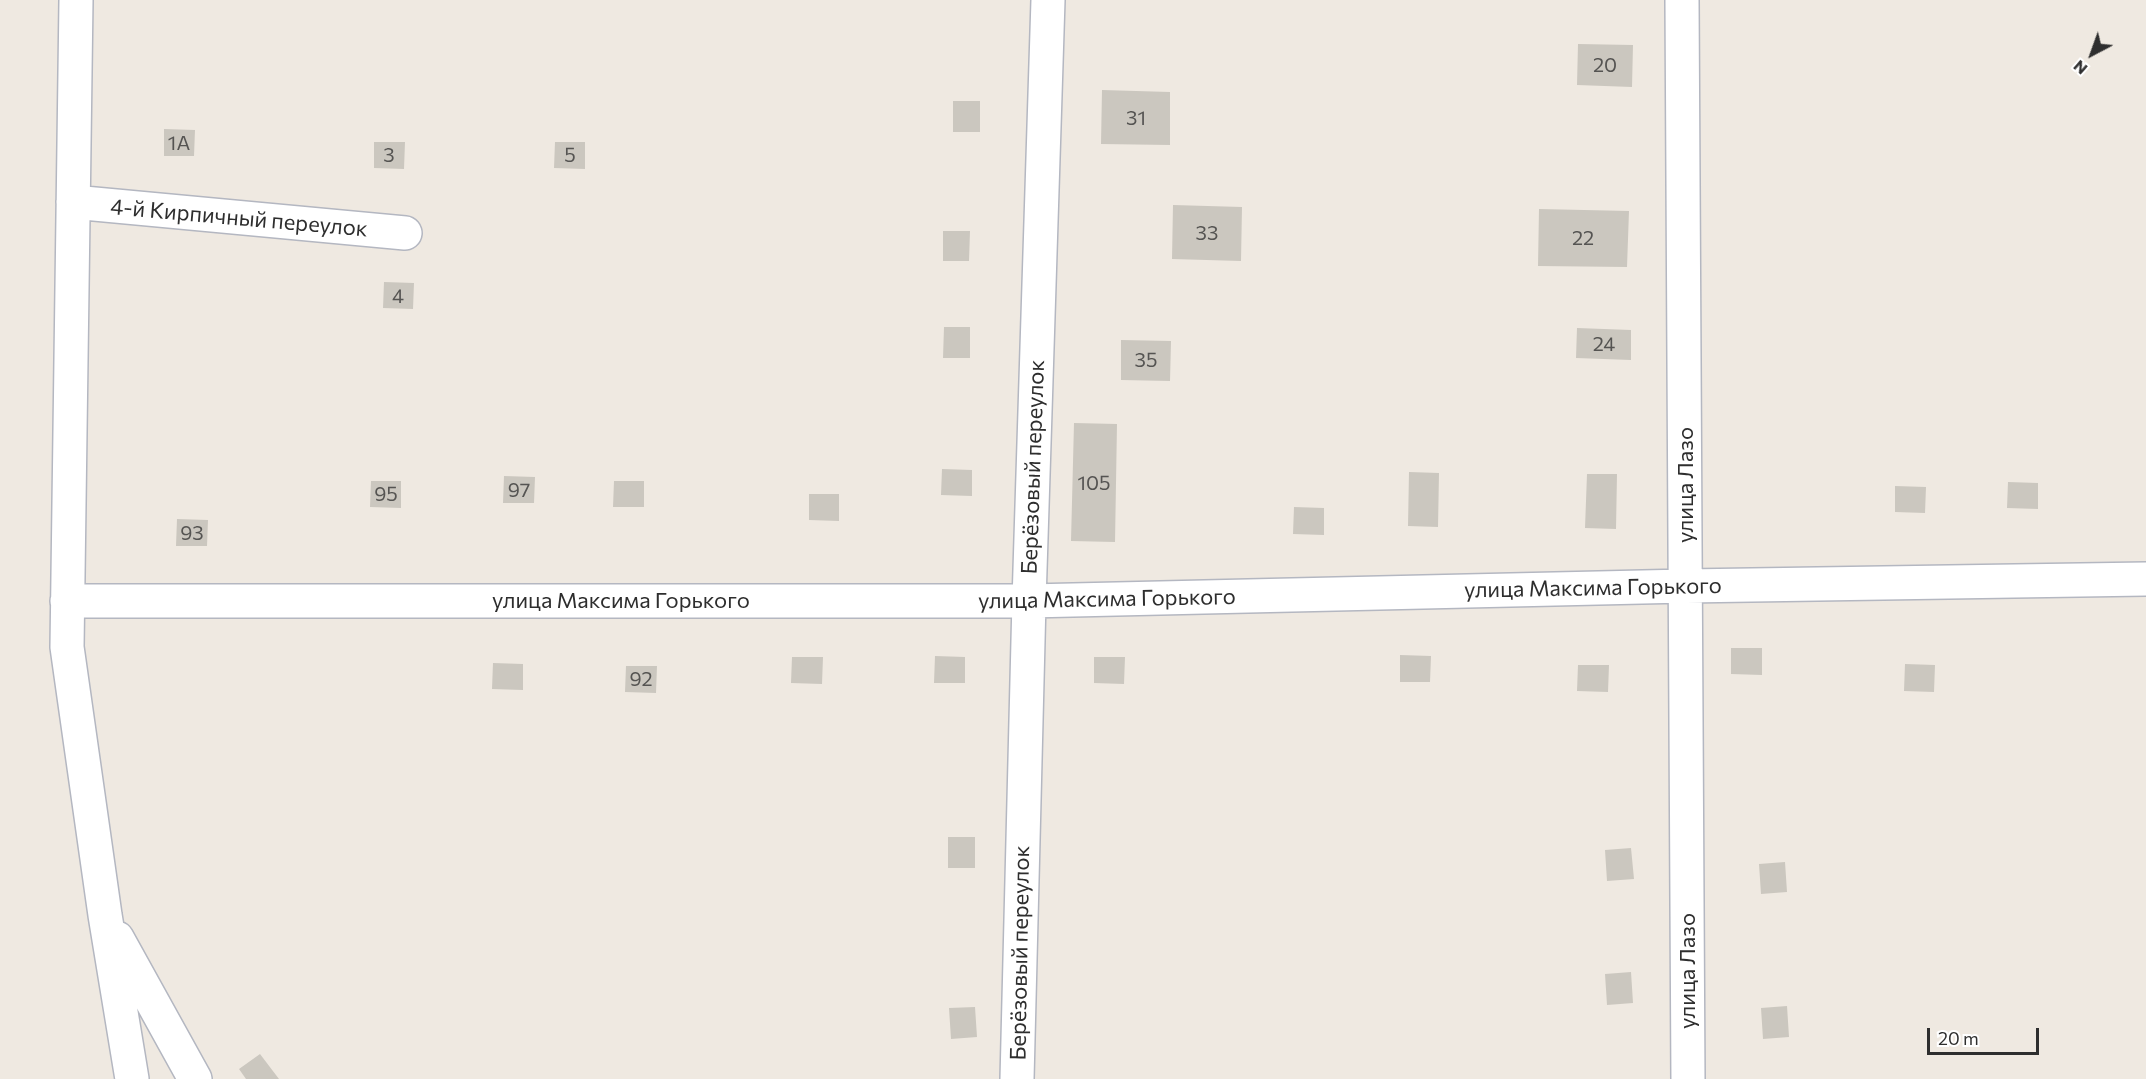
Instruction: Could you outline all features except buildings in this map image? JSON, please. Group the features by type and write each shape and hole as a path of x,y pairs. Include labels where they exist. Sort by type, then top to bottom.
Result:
{"street":[{"path":"76,0 67,647 105,915 132,1079"},
{"name":"Берёзовый переулок","path":"1017,1079 1048,0"},
{"name":"улица Лазо","path":"1682,0 1688,1079"},
{"name":"4-й Кирпичный переулок","path":"73,202 405,233"},
{"name":"улица Максима Горького","path":"67,601 1029,602 1686,586 2146,579"},
{"path":"105,915 195,1079"}]}
